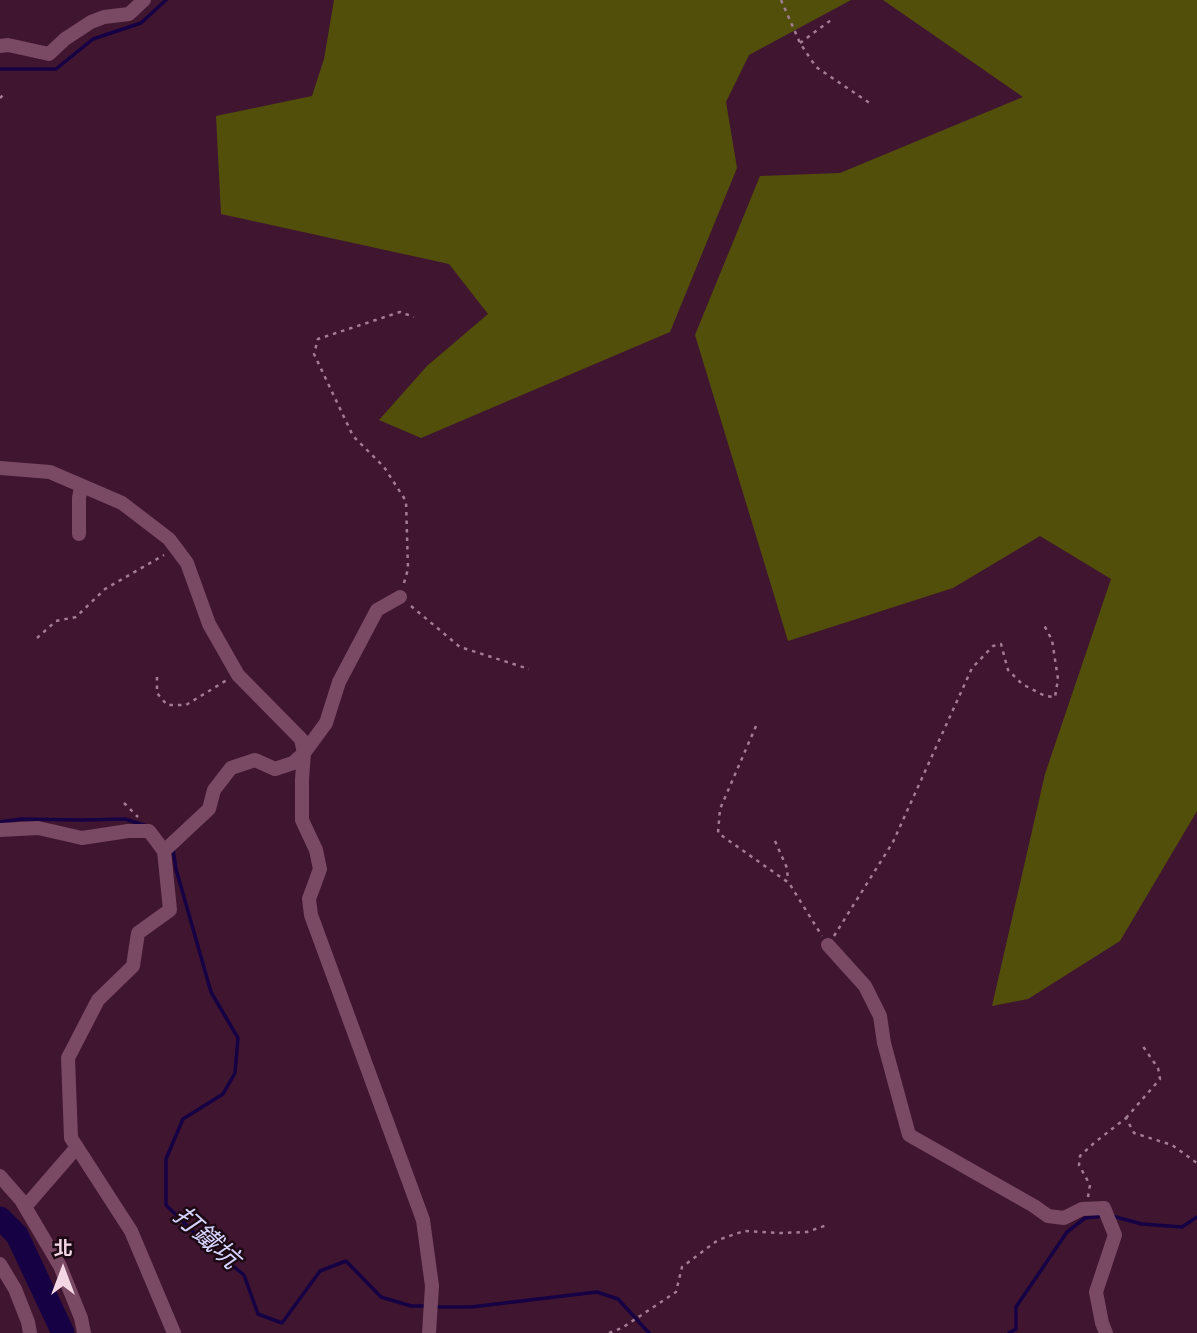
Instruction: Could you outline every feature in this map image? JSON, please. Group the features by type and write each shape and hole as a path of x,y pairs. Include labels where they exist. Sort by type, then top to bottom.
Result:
{"street":[{"path":"0,46 8,45 49,54 65,39 91,22 129,14 144,0"},
{"path":"0,468 50,472 122,503 169,540 187,564 209,624 238,675 301,739 304,752 302,820 316,850 320,869 309,899 311,915 423,1220 432,1286 429,1333"},
{"path":"79,534 81,486"},
{"path":"164,851 209,809 214,790 231,768 255,760 275,769 293,763 304,752 326,723 339,682 377,610 400,597"},
{"path":"0,830 38,828 82,838 128,831 149,831 164,851 170,909 138,933 133,966 99,1000 68,1058 71,1138 131,1231 174,1333"},
{"path":"828,944 866,986 880,1016 884,1043 909,1135 1048,1216 1064,1218 1082,1209 1104,1209 1115,1235 1096,1292 1102,1323 1107,1333"},
{"path":"25,1207 77,1147"},
{"path":"0,1176 25,1207 60,1266 81,1318 84,1333"},
{"path":"0,1264 15,1289 30,1333"}],"path":[{"path":"781,0 800,43 816,67 871,104"},
{"path":"800,43 831,19"},
{"path":"414,317 400,312 318,339 314,354 353,436 384,467 406,501 408,569 400,597 460,648 529,669"},
{"path":"37,638 56,621 76,617 105,589 176,548"},
{"path":"756,726 720,809 718,833 789,883 828,944 893,842 972,668 993,646 1001,644 1008,670 1022,684 1045,696 1055,697 1058,678 1052,640 1044,625"},
{"path":"157,677 158,693 167,705 186,705 238,675"},
{"path":"124,803 149,831"},
{"path":"775,841 787,868 789,883"},
{"path":"1086,1209 1090,1185 1079,1165 1080,1156 1126,1118 1160,1079 1158,1068 1142,1045"},
{"path":"1126,1118 1134,1133 1171,1145 1197,1163"},
{"path":"610,1333 676,1292 682,1267 718,1240 744,1231 781,1234 807,1232 827,1225"}],"shaded area":[{"path":"334,0 851,0 749,55 726,102 737,168 670,332 421,438 379,420 427,366 488,314 449,264 221,214 216,116 312,96 324,59"},
{"path":"883,0 1197,0 1197,811 1120,941 1028,999 992,1006 1045,774 1111,579 1040,536 953,588 788,641 695,335 760,176 840,173 1023,97"}],"waterway":[{"path":"0,69 56,69 93,39 141,23 166,0"},
{"name":"打鐵坑","path":"0,822 21,819 125,819 144,825"},
{"name":"打鐵坑","path":"173,849 176,869 211,992 238,1038 235,1073 223,1094 183,1119 166,1159 166,1205 208,1246 244,1275 258,1314 282,1323 320,1271 346,1261 381,1297 411,1306 425,1306"},
{"path":"1009,1333 1016,1329 1016,1307 1067,1232 1085,1218 1105,1216"},
{"path":"1112,1216 1142,1224 1182,1227 1197,1217"},
{"path":"0,1218 17,1235 63,1333"},
{"name":"打鐵坑","path":"433,1307 471,1307 597,1292 618,1299 649,1333"}]}
